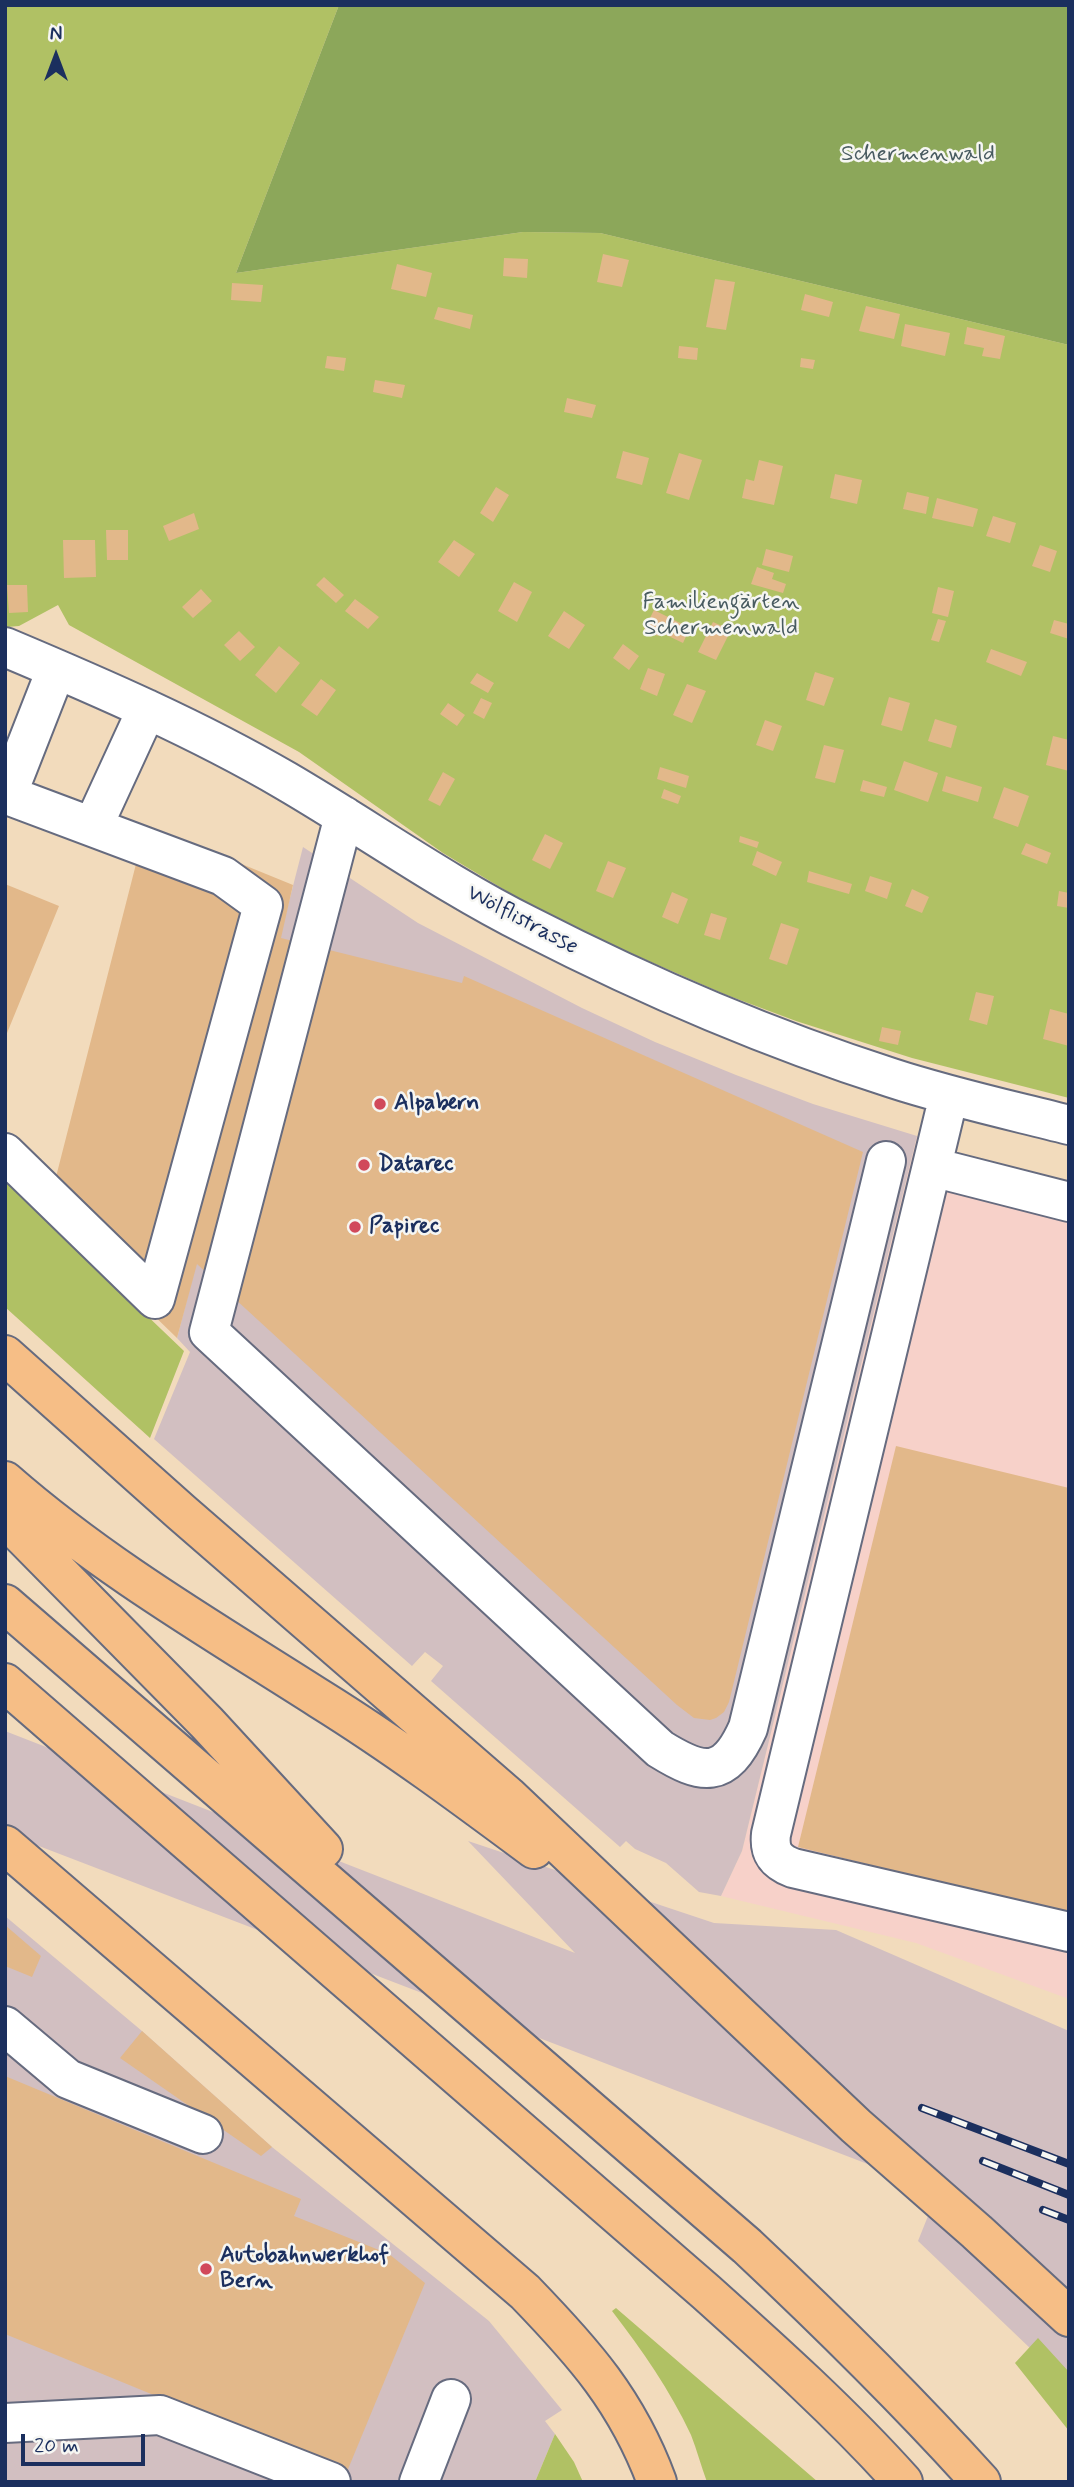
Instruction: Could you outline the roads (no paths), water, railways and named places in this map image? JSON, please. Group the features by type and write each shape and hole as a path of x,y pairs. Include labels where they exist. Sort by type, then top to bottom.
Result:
{"highway":[{"path":"5,1355 150,1485 508,1796 856,2126 1069,2317"},
{"path":"5,1481 82,1543 147,1590 398,1751 662,1944"},
{"path":"5,1518 207,1723 452,1990"},
{"path":"5,1604 665,2174 826,2320 909,2402 981,2482"},
{"path":"5,1683 706,2292 795,2373 903,2482"},
{"path":"5,1713 146,1805"},
{"path":"5,1845 525,2292 579,2348 602,2378 641,2443 657,2482"}],"lane":[{"name":"Wölflistrasse","path":"31,658 147,709 263,769 525,925 604,964 753,1028 856,1066 949,1095 1069,1125"},
{"path":"5,727 31,658"},
{"path":"5,1153 155,1299 263,905 223,876 7,795 31,658"},
{"path":"100,811 147,709"},
{"path":"344,816 209,1332 660,1749 684,1764 710,1769 722,1764 735,1752 748,1728 886,1161"},
{"path":"949,1095 770,1847 778,1860 793,1868 1069,1932"},
{"path":"932,1167 1069,1202"},
{"path":"5,2025 68,2078 203,2134"},
{"path":"419,2482 451,2399"},
{"path":"5,2423 160,2415 331,2482"}],"railway":[{"path":"922,2108 1069,2164"},
{"path":"983,2161 1069,2195"},
{"path":"1043,2210 1069,2220"}],"place":[{"name":"Alpabern","path":"380,1104"},
{"name":"Datarec","path":"364,1165"},
{"name":"Papirec","path":"355,1227"},
{"name":"Autobahnwerkhof Bern","path":"206,2269"}],"park label":[{"name":"Schermenwald","path":"918,155"},
{"name":"Familiengärten Schermenwald","path":"721,616"}]}
